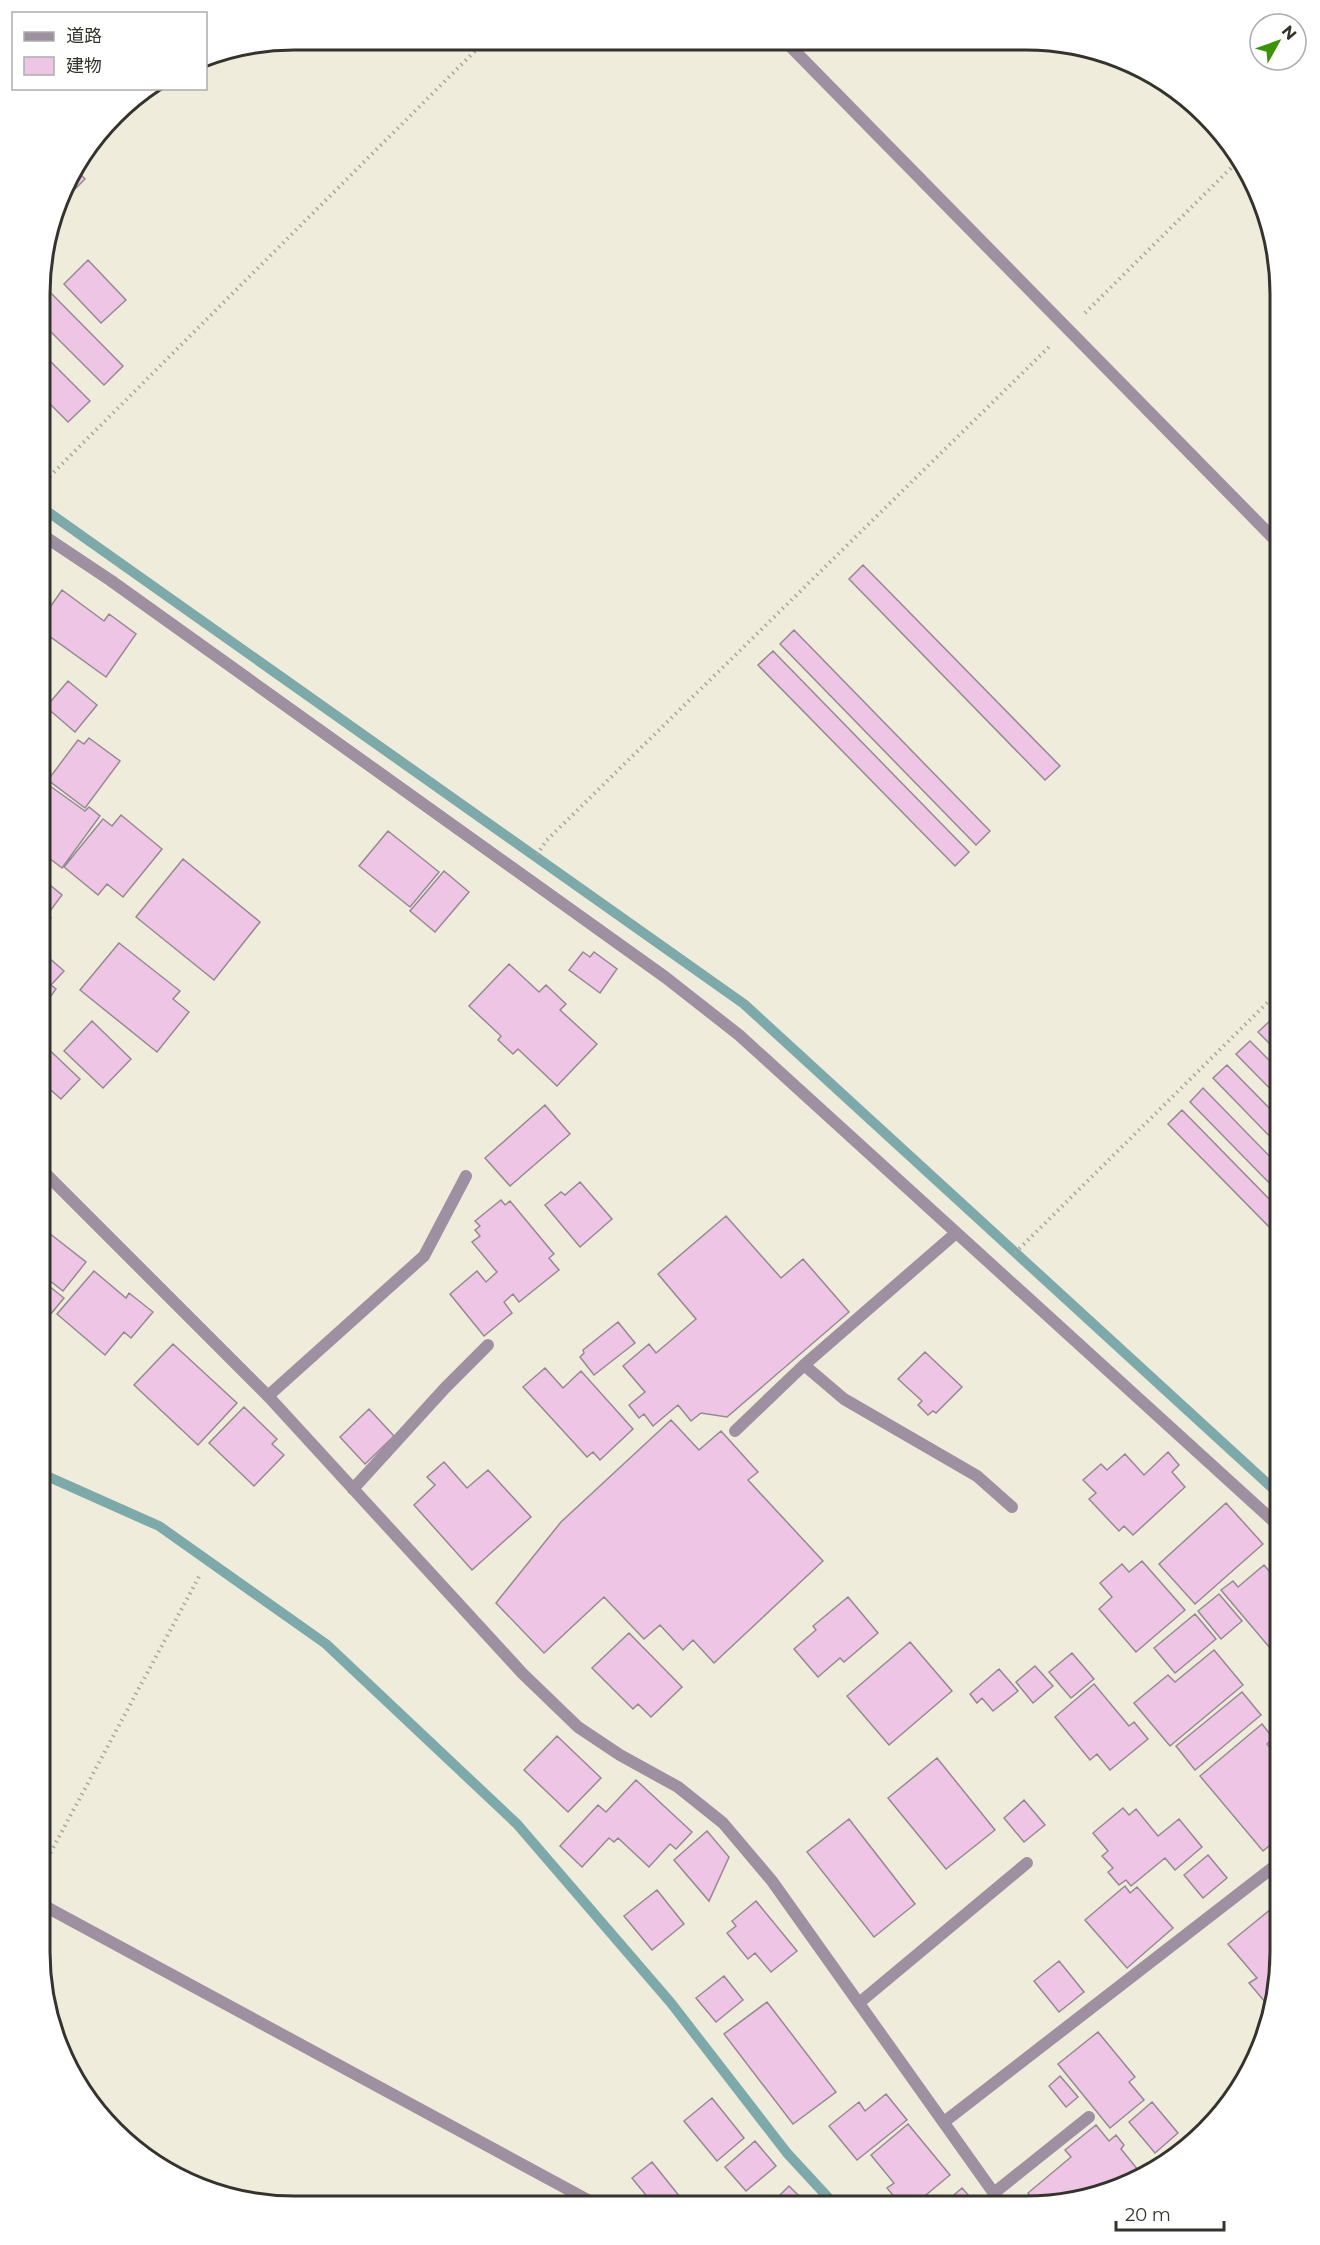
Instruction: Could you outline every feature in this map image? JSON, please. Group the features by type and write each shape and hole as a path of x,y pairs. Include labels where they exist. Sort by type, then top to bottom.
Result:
{"street":[{"path":"794,50 1270,535"},
{"path":"50,540 110,580 665,977 739,1035 1270,1518"},
{"path":"268,1396 424,1256 466,1176"},
{"path":"50,1178 268,1396 522,1673 578,1727 620,1755 678,1787 723,1823 772,1881 996,2196"},
{"path":"735,1431 804,1365 956,1233"},
{"path":"353,1489 445,1388 488,1345"},
{"path":"804,1365 844,1400 977,1476 1012,1507"},
{"path":"859,2003 1028,1863"},
{"path":"944,2122 1270,1870"},
{"path":"50,1909 580,2196"},
{"path":"994,2193 1089,2117"}],"path":[{"path":"50,476 476,50"},
{"path":"524,876 546,841 1234,165"},
{"path":"998,1269 1270,1000"},
{"path":"50,1854 201,1574"}],"building":[{"path":"81,175 85,179 72,192"},
{"path":"88,260 126,300 101,323 64,284"},
{"path":"50,292 123,366 104,385 50,331"},
{"path":"50,361 90,401 68,422 50,404"},
{"path":"863,565 1060,766 1045,780 849,579"},
{"path":"62,590 104,621 109,614 136,634 106,677 50,637 50,607"},
{"path":"794,630 990,831 976,845 780,644"},
{"path":"773,651 969,852 955,866 758,665"},
{"path":"68,681 97,705 75,732 50,710 50,702"},
{"path":"89,738 120,761 85,808 50,782 50,777 78,740 84,744"},
{"path":"50,786 85,811 89,807 100,816 62,868 50,859"},
{"path":"121,815 162,849 123,897 107,884 98,895 64,867 103,819 112,826"},
{"path":"388,831 439,872 410,907 359,866"},
{"path":"183,859 260,922 214,980 136,917"},
{"path":"444,871 469,892 435,932 410,911"},
{"path":"50,885 62,895 50,911"},
{"path":"119,943 180,991 173,999 189,1012 157,1052 80,990"},
{"path":"583,952 590,957 594,952 617,969 600,993 569,970"},
{"path":"50,959 64,971 51,985 56,989 51,996"},
{"path":"509,964 539,992 546,985 566,1004 560,1010 597,1044 557,1086 518,1049 513,1054 498,1040 501,1036 469,1006"},
{"path":"92,1021 131,1059 103,1088 64,1051"},
{"path":"1270,1021 1270,1044 1258,1032"},
{"path":"1250,1041 1270,1061 1270,1089 1236,1054"},
{"path":"50,1051 80,1079 61,1099 50,1089"},
{"path":"1227,1065 1270,1109 1270,1137 1213,1078"},
{"path":"1203,1088 1270,1157 1270,1184 1190,1102"},
{"path":"545,1105 570,1134 510,1186 485,1158"},
{"path":"1182,1110 1270,1200 1270,1228 1168,1124"},
{"path":"580,1182 612,1219 580,1247 545,1205 561,1192 565,1195"},
{"path":"501,1200 505,1205 510,1201 554,1254 549,1258 559,1270 519,1302 513,1294 504,1302 512,1313 484,1336 450,1294 477,1271 486,1282 497,1272 472,1242 480,1236 475,1230 480,1226 475,1221"},
{"path":"726,1216 781,1278 803,1259 849,1312 727,1417 701,1413 691,1421 678,1405 653,1426 644,1414 639,1418 629,1405 645,1392 623,1366 649,1344 656,1353 696,1319 658,1274"},
{"path":"50,1234 86,1262 63,1291 50,1281"},
{"path":"94,1271 126,1298 129,1293 153,1312 131,1338 124,1332 105,1355 57,1314"},
{"path":"50,1287 64,1298 50,1315"},
{"path":"618,1322 635,1343 594,1375 580,1357 584,1353 583,1350"},
{"path":"173,1344 237,1403 198,1445 134,1385"},
{"path":"925,1352 962,1387 936,1413 933,1411 928,1415 918,1405 922,1401 898,1379"},
{"path":"545,1368 563,1388 581,1371 633,1429 600,1460 593,1452 587,1457 523,1387"},
{"path":"244,1407 277,1439 272,1444 284,1455 254,1486 209,1443"},
{"path":"369,1409 394,1436 365,1464 340,1437"},
{"path":"671,1420 699,1450 721,1431 758,1472 748,1480 823,1561 714,1663 693,1640 683,1650 660,1625 644,1639 604,1597 544,1653 496,1603 561,1522"},
{"path":"1168,1452 1179,1465 1172,1472 1185,1487 1133,1535 1124,1526 1119,1531 1089,1499 1096,1493 1083,1480 1101,1464 1107,1470 1125,1454 1144,1475"},
{"path":"444,1462 467,1488 488,1470 531,1517 472,1570 414,1505 435,1485 427,1477"},
{"path":"1226,1503 1263,1544 1195,1604 1159,1564"},
{"path":"1142,1561 1185,1610 1136,1652 1099,1609 1112,1597 1100,1583 1122,1564 1129,1572"},
{"path":"1264,1565 1270,1572 1270,1648 1221,1590 1233,1581 1238,1587"},
{"path":"1219,1594 1242,1621 1221,1639 1198,1611"},
{"path":"848,1597 878,1633 844,1662 840,1658 818,1677 794,1649 816,1630 813,1626"},
{"path":"1195,1614 1216,1639 1175,1673 1154,1648"},
{"path":"629,1633 682,1687 651,1717 638,1704 633,1709 592,1668"},
{"path":"910,1642 952,1691 889,1745 847,1696"},
{"path":"1214,1650 1243,1685 1170,1746 1134,1703 1168,1675 1175,1682"},
{"path":"1072,1653 1094,1679 1071,1698 1049,1672"},
{"path":"1035,1666 1053,1686 1033,1703 1016,1682"},
{"path":"999,1669 1018,1691 993,1711 982,1698 977,1703 970,1694"},
{"path":"1094,1684 1129,1726 1134,1722 1148,1739 1110,1770 1097,1754 1090,1760 1055,1717"},
{"path":"1242,1692 1261,1715 1195,1770 1176,1746"},
{"path":"1262,1724 1270,1734 1270,1741 1267,1744 1270,1748 1270,1845 1263,1851 1200,1776"},
{"path":"557,1736 601,1778 568,1812 524,1770"},
{"path":"937,1758 995,1830 946,1869 888,1798"},
{"path":"636,1780 692,1832 676,1849 670,1844 649,1867 618,1838 614,1842 609,1838 582,1867 560,1846 598,1805 606,1812"},
{"path":"1024,1800 1045,1825 1024,1842 1004,1818"},
{"path":"1123,1808 1129,1815 1136,1809 1158,1836 1179,1819 1202,1847 1175,1870 1165,1858 1131,1886 1126,1880 1119,1885 1108,1872 1113,1868 1102,1856 1108,1851 1093,1833"},
{"path":"849,1819 915,1904 874,1937 807,1852"},
{"path":"707,1831 729,1857 709,1901 674,1860"},
{"path":"1208,1855 1227,1878 1203,1898 1184,1875"},
{"path":"1125,1886 1130,1893 1137,1887 1173,1928 1127,1968 1085,1920"},
{"path":"657,1890 684,1924 652,1950 624,1916"},
{"path":"756,1901 797,1951 771,1972 755,1953 748,1959 727,1933 736,1926 732,1921"},
{"path":"1270,1910 1270,1967 1265,2002 1249,1983 1257,1978 1228,1944"},
{"path":"1059,1961 1084,1992 1059,2012 1034,1981"},
{"path":"724,1976 743,2000 716,2022 696,1998"},
{"path":"767,2002 836,2092 793,2124 724,2034"},
{"path":"1098,2032 1135,2077 1129,2082 1144,2100 1110,2128 1058,2064"},
{"path":"1060,2076 1078,2097 1066,2107 1049,2086"},
{"path":"886,2094 907,2120 857,2160 829,2126 859,2102 865,2111"},
{"path":"712,2098 744,2138 717,2161 684,2121"},
{"path":"1152,2102 1178,2133 1155,2153 1129,2122"},
{"path":"908,2124 950,2175 925,2196 894,2196 887,2188 894,2183 871,2155"},
{"path":"1096,2125 1109,2141 1116,2135 1124,2145 1121,2149 1137,2169 1090,2187 1030,2196 1028,2193 1071,2157 1065,2150"},
{"path":"755,2141 776,2166 746,2191 725,2167"},
{"path":"652,2162 679,2196 647,2196 632,2178"},
{"path":"789,2186 799,2196 779,2196"},
{"path":"962,2188 969,2196 953,2196"}],"waterway":[{"path":"50,513 744,1004 1270,1486"},
{"path":"50,1477 159,1526 326,1644 517,1824 671,2003 787,2153 827,2196"}]}
